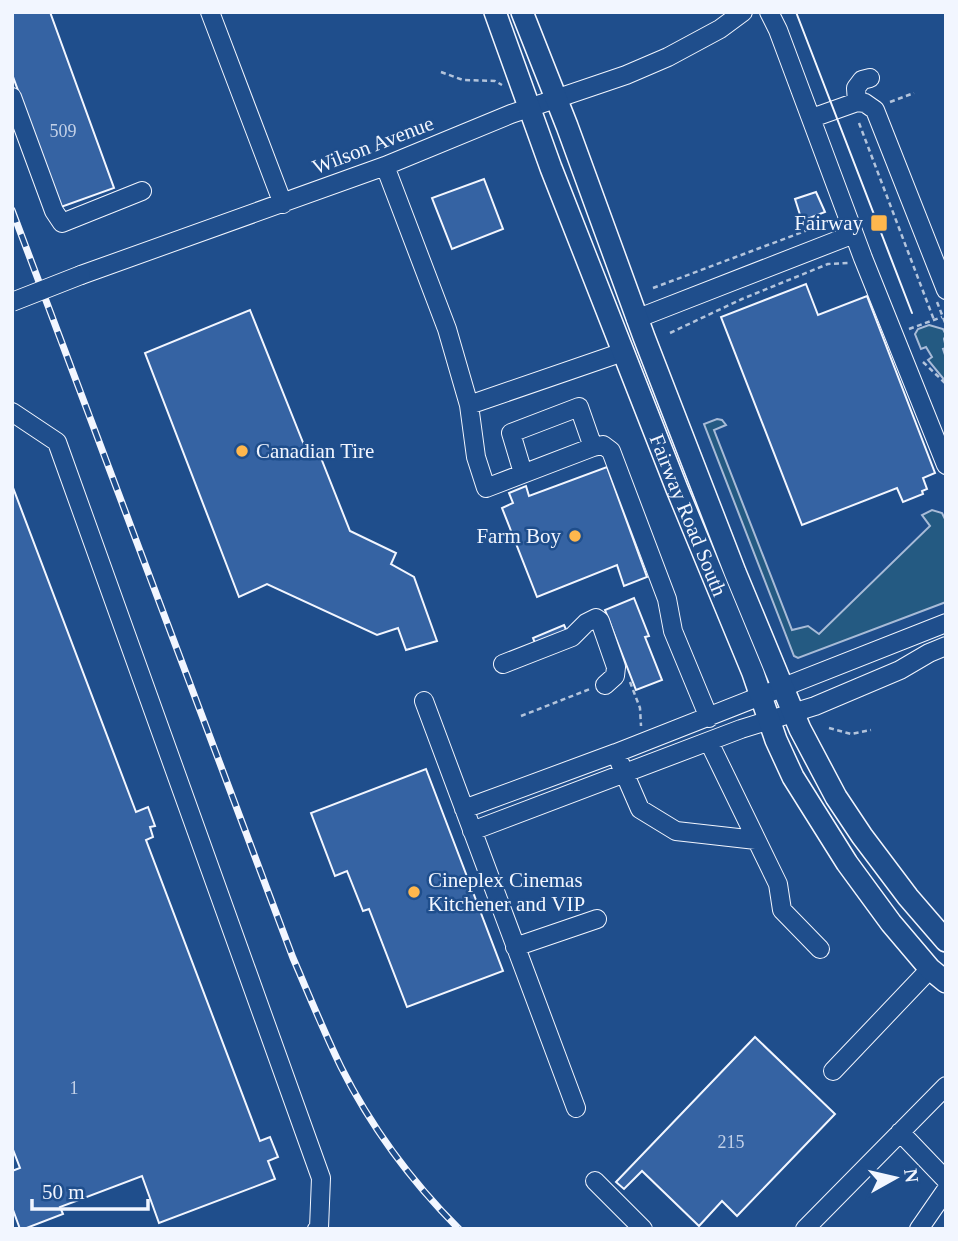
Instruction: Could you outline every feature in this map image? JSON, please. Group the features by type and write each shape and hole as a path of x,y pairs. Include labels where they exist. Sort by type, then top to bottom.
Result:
{"main road":[{"name":"Fairway Road South","path":"495,12 623,352 793,777 820,822 891,923 938,976"},
{"name":"Fairway Road South","path":"522,12 636,318 735,572 811,751 836,797 908,897 946,941"}],"street":[{"path":"210,12 283,204"},
{"name":"Wilson Avenue","path":"12,302 385,166 529,108 626,75 668,57 720,29 743,12"},
{"path":"769,12 813,118 854,234 942,442 946,466"},
{"path":"857,102 856,88 862,80 870,78"},
{"path":"12,97 54,211 62,222 142,191"},
{"path":"813,118 857,102 871,106 878,115 946,290"},
{"path":"385,166 447,329 469,405 476,457 486,488 593,447 603,445 611,451 667,598 673,631 709,718"},
{"path":"636,318 854,234"},
{"path":"469,405 623,352"},
{"path":"523,473 511,433 579,407 593,447"},
{"path":"12,412 57,442 321,1178 317,1229"},
{"path":"501,659 572,637 586,623 596,618 600,621 615,659 615,676 605,685"},
{"path":"464,809 709,718 760,695 946,623"},
{"path":"472,831 741,729 794,713 900,670 946,646"},
{"path":"424,701 576,1108"},
{"path":"709,742 778,884 782,910 820,949"},
{"path":"616,753 640,809 676,831 756,840"},
{"path":"515,947 597,919"},
{"path":"833,1071 890,1014 938,976"},
{"path":"805,1229 946,1086"},
{"path":"900,1132 946,1180"},
{"path":"595,1181 643,1229"},
{"path":"919,1229 946,1190"}],"path":[{"path":"441,72 463,80 495,81 502,85"},
{"path":"887,103 914,93"},
{"path":"859,123 934,320"},
{"path":"653,288 824,224"},
{"path":"670,333 734,302 828,264 849,263"},
{"path":"909,330 942,317"},
{"path":"920,360 946,384"},
{"path":"829,727 851,734 871,730"}],"shaded area":[{"path":"929,325 943,329 946,335 946,348 943,349 946,358 946,382 928,360 932,357 926,347 921,349 915,334 918,329"},
{"path":"717,419 726,425 714,430 792,630 808,626 819,634 930,526 922,515 932,510 942,513 946,521 946,602 798,658 794,656 704,424"}],"building":[{"path":"12,12 50,12 114,188 61,207 12,74"},
{"path":"484,179 503,229 452,249 432,198"},
{"path":"816,192 825,212 802,221 795,199"},
{"path":"806,284 818,315 867,296 935,473 923,478 927,489 922,491 923,494 903,502 897,488 802,525 721,317"},
{"path":"250,310 308,455 321,458 350,531 396,553 391,564 414,577 437,641 406,650 398,628 377,635 267,584 239,597 145,353"},
{"path":"607,467 647,577 624,586 617,565 537,597 502,508 513,503 509,493 526,486 529,496"},
{"path":"12,485 136,812 148,807 155,826 150,827 153,837 146,840 260,1141 270,1137 278,1157 268,1161 275,1179 159,1223 142,1176 60,1207 63,1214 24,1229 20,1229 12,1207 12,1171 20,1168 12,1147"},
{"path":"634,598 649,636 645,637 662,680 636,690 605,610"},
{"path":"564,625 571,641 539,653 533,638"},
{"name":"Cineplex Cinemas Kitchener and VIP","path":"426,769 503,971 407,1007 369,909 363,911 347,871 335,876 311,813"},
{"path":"755,1037 835,1114 737,1216 722,1201 699,1226 642,1171 624,1189 616,1182"}],"tram line":[{"path":"796,12 912,313"}],"railway":[{"path":"12,210 293,958 323,1027 341,1067 379,1132 409,1173 459,1229"}],"place":[{"name":"Fairway","path":"879,223"},
{"name":"Canadian Tire","path":"242,451"},
{"name":"Farm Boy","path":"575,536"},
{"name":"Cineplex Cinemas Kitchener and VIP","path":"414,892"}]}
